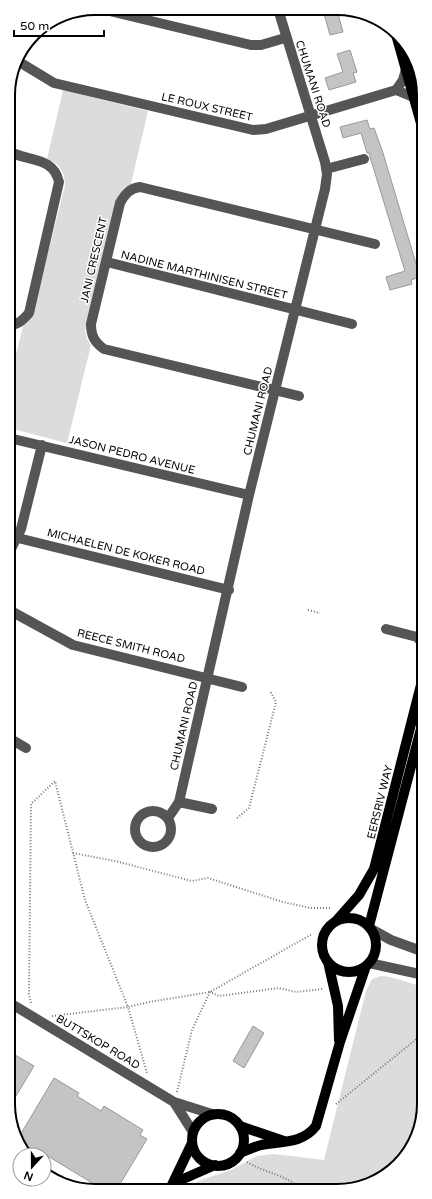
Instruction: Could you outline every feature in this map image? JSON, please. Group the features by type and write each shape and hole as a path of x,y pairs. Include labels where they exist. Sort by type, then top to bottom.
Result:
{"main road":[{"path":"397,43 417,110"},
{"name":"EERSRIV WAY","path":"336,921 359,895 374,869 379,856 417,701"},
{"name":"EERSRIV WAY","path":"370,927 417,744"},
{"path":"176,1184 215,1165 227,1164 260,1146 300,1139 310,1133 316,1126 340,1042 348,1024 368,965 376,949 375,936 370,927 355,918 344,918 336,921 328,927 322,939 322,949 328,962 338,1006 340,1042"},
{"path":"328,962 334,968 346,972 359,970 368,965"},
{"path":"173,1184 192,1143 193,1132 202,1119 212,1114 228,1116 240,1126 286,1142"},
{"path":"240,1126 244,1141 242,1157"},
{"path":"192,1143 195,1152 200,1158 215,1165"}],"street":[{"path":"126,15 251,45 261,45 285,38"},
{"name":"CHUMANI ROAD","path":"168,818 179,802 229,590 249,496 325,189 326,169 312,115 285,38 279,15"},
{"name":"LE ROUX STREET","path":"22,63 54,83 253,130 266,129 396,90"},
{"path":"406,69 403,80 396,90 413,97"},
{"path":"15,154 52,167 57,172 59,182 29,313 23,321 15,324"},
{"path":"326,169 364,159"},
{"name":"JANI CRESCENT","path":"275,390 104,349 93,339 91,324 120,203 124,194 135,187 166,192 375,244"},
{"name":"NADINE MARTHINISEN STREET","path":"107,262 352,324"},
{"path":"275,390 299,396"},
{"name":"JASON PEDRO AVENUE","path":"15,439 249,496"},
{"path":"15,543 18,538 42,446"},
{"name":"MICHAELEN DE KOKER ROAD","path":"18,538 229,590"},
{"name":"REECE SMITH ROAD","path":"15,613 73,645 242,687"},
{"path":"386,629 417,637"},
{"path":"15,742 26,748"},
{"path":"179,802 212,809"},
{"path":"370,927 391,940 417,949"},
{"path":"368,965 417,974"},
{"name":"BUTTSKOP ROAD","path":"15,1006 175,1098 212,1114"},
{"name":"BUTTSKOP ROAD","path":"175,1098 193,1132"}],"path":[{"path":"308,610 320,613"},
{"path":"237,818 250,808 276,702 270,691"},
{"path":"31,1006 29,994 31,804 55,781 85,900 128,1007 148,1077"},
{"path":"73,853 115,861 192,881 208,878 283,902 310,908 333,908"},
{"path":"49,1016 128,1007 210,992 312,934"},
{"path":"210,992 219,996 279,988 296,992 326,989"},
{"path":"175,1098 192,1030 210,992"},
{"path":"336,1104 417,1039"},
{"path":"242,1157 271,1174 293,1181 296,1184"}],"shaded area":[{"path":"63,90 148,111 131,184 123,189 117,199 85,330 87,339 91,345 67,443 15,430 15,359 23,326 29,321 33,313 65,185 64,176 58,166 47,159"},
{"path":"386,976 417,985 417,1109 411,1134 397,1157 386,1167 372,1176 347,1183 193,1184 231,1170 257,1156 274,1154 324,1160 366,991 372,979"}],"building":[{"path":"324,15 338,15 343,32 330,35"},
{"path":"350,50 357,72 353,73 356,82 329,90 325,78 343,72 337,54"},
{"path":"367,120 370,129 374,128 383,153 417,267 417,278 411,280 412,284 390,290 386,277 405,271 369,153 367,153 361,133 343,138 340,127"},
{"path":"253,1026 264,1033 244,1068 233,1061"},
{"path":"15,1055 34,1066 15,1098"},
{"path":"54,1078 79,1093 77,1096 101,1111 104,1106 143,1130 140,1135 147,1139 120,1184 95,1184 52,1159 52,1147 28,1147 21,1134"}]}
